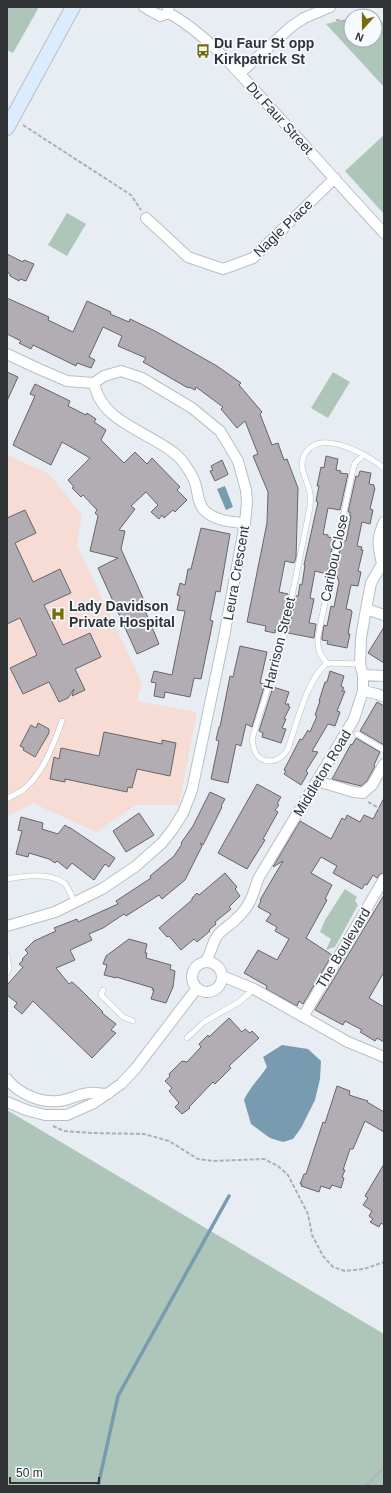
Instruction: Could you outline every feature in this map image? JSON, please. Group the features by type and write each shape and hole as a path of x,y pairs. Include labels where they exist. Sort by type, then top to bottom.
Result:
{"main road":[{"path":"10,123 73,7"}],"street":[{"name":"Du Faur Street","path":"144,7 160,16 168,10 202,35 240,73 384,233"},
{"path":"240,73 292,26 304,18 330,7"},
{"name":"Nagle Place","path":"146,218 188,257 223,269 253,258 335,178"},
{"path":"7,354 67,381 94,383 95,392 106,409 119,420 160,443 175,454 185,465 195,481 203,510 213,518 245,523"},
{"name":"Leura Crescent","path":"7,926 55,912 116,881 162,843 182,813 192,790 224,642 245,523 247,502 246,490 238,461 220,432 192,408 142,378 121,371 104,376 94,383"},
{"name":"Middleton Road","path":"206,961 210,954 211,947 218,935 237,919 250,904 258,879 354,719 363,692 363,674 360,664 361,638 371,583 383,563 379,550 378,536 384,522"},
{"path":"366,609 384,614"},
{"path":"363,674 384,676"},
{"path":"363,692 377,694 384,697"},
{"path":"317,781 362,793 372,785 384,764"},
{"name":"The Boulevard","path":"303,1017 384,879"},
{"path":"206,961 217,965 221,970 222,976 222,982 218,987 208,992 197,988 193,983 192,977 196,966 206,961"},
{"path":"222,976 254,989 348,1042 384,1057"},
{"path":"7,1102 26,1110 45,1115 67,1114 88,1106 108,1094 121,1084 136,1068 197,988"},
{"path":"7,1079 18,1090 31,1097 46,1100 60,1101 90,1093 108,1094"}],"lane":[{"name":"Harrison Street","path":"327,662 311,682 288,749 284,756 279,760 272,762 258,756 254,749 252,739 283,640 310,507 310,493 302,470 303,458 310,448 318,443 335,442 364,455 384,468"},
{"name":"Caribou Close","path":"327,662 320,655 317,647 318,636 353,469 355,463 364,455"},
{"path":"327,662 360,664"},
{"path":"7,799 22,791 45,764 62,721"},
{"path":"357,734 384,750"},
{"path":"7,879 37,876 53,878 65,883 74,902"},
{"path":"7,956 9,968 7,973"},
{"path":"187,1038 204,1022 239,1002 254,989"},
{"path":"103,990 101,995 123,1017 133,1021"}],"path":[{"path":"336,20 343,21"},
{"path":"10,123 132,195 146,218"},
{"path":"362,793 362,798 384,811"},
{"path":"45,1115 44,1123 64,1131 144,1134 169,1141 198,1159 213,1161 264,1159 278,1166 288,1175 308,1214 312,1235 322,1256 333,1268 345,1271 364,1270 384,1262"},
{"path":"366,1486 384,1467"}],"shaded area":[{"name":"Lady Davidson Private Hospital","path":"7,455 49,474 82,515 77,545 142,683 137,701 197,712 179,805 136,805 96,832 33,803 7,816"}],"green space":[{"path":"7,7 39,7 13,53 7,50"},
{"path":"343,20 343,42 326,24"},
{"path":"383,22 384,22 384,87 348,48 383,48"},
{"path":"384,135 384,214 345,171"},
{"path":"67,213 86,224 67,256 48,245"},
{"path":"333,372 350,382 328,418 311,408"},
{"path":"345,889 357,897 355,901 358,905 335,947 326,950 331,939 320,932 325,920"},
{"path":"7,1110 384,1334 384,1486 7,1486"}],"water":[{"path":"225,486 233,507 226,510 217,489"},
{"path":"282,1045 308,1049 321,1061 320,1079 315,1100 301,1128 293,1139 283,1142 270,1138 251,1124 244,1100 246,1095 267,1067 263,1057"}],"building":[{"path":"7,254 23,262 24,260 34,264 26,281 20,279 19,281 10,276 7,272"},
{"path":"7,298 49,317 48,320 73,332 87,301 111,312 110,314 129,322 130,319 155,331 217,366 241,383 239,385 262,412 260,414 272,445 278,443 284,460 287,459 298,488 296,558 294,563 285,561 279,592 288,594 281,631 275,630 275,633 265,631 266,626 247,622 267,523 268,492 253,456 258,454 245,421 237,428 221,409 223,407 196,387 195,390 189,387 188,388 143,362 146,358 118,346 122,336 103,327 89,357 95,360 91,368 77,363 76,366 33,345 31,349 19,343 21,341 7,334"},
{"path":"7,372 18,377 7,401"},
{"path":"35,384 70,401 68,406 86,415 87,413 96,419 94,422 106,430 101,440 124,463 135,452 147,464 152,458 180,487 177,490 187,500 175,512 173,510 164,518 162,515 159,519 151,512 158,505 146,492 131,506 135,509 119,530 125,531 121,549 147,607 144,608 159,644 137,654 98,568 118,558 90,551 98,516 95,513 97,510 83,495 81,497 72,488 74,487 68,480 90,458 62,442 51,465 13,445 35,396 30,394"},
{"path":"326,456 338,459 336,470 341,471 340,473 348,474 340,510 328,508 323,534 334,538 327,574 315,571 310,598 314,599 309,623 316,624 314,638 288,633 296,596 298,596 300,584 302,585 304,565 318,502 316,501 319,486 317,486 321,467 324,468"},
{"path":"222,460 228,474 215,481 210,471 213,470 211,466"},
{"path":"360,471 371,473 369,484 374,485 375,488 370,509 373,510 370,524 362,522 357,546 362,547 361,550 363,550 358,571 361,572 358,586 351,585 346,609 351,610 352,612 347,648 327,644 328,641 322,640 322,637 324,625 327,626 331,606 334,607 339,582 337,576 335,575 342,540 346,541 351,516 350,512 348,512 356,476 358,477"},
{"name":"Lady Davidson Private Hospital","path":"25,510 36,533 15,543 33,582 60,569 71,593 44,605 63,645 90,633 101,657 75,669 85,690 72,696 74,689 68,698 59,702 49,682 23,694 10,668 37,655 20,618 7,624 7,518"},
{"path":"201,528 230,534 220,592 216,591 210,620 213,621 201,679 194,678 190,697 165,692 164,698 154,696 156,683 151,682 154,671 172,675 185,611 177,610 180,596 177,595 180,583 185,585 188,569 191,569"},
{"path":"384,627 384,663 368,653"},
{"path":"240,646 267,652 260,683 265,684 252,727 246,724 241,746 236,744 228,783 211,779 219,741 216,740 230,676 233,677"},
{"path":"330,671 344,676 341,686 344,688 342,691 345,691 337,711 340,712 335,726 328,724 312,751 318,752 306,771 308,773 301,785 284,774 286,771 284,770 300,739 302,740 308,730 310,732 317,716 315,715 319,701"},
{"path":"273,687 289,692 285,704 289,704 288,706 290,707 284,719 286,719 282,728 286,729 281,743 262,737 263,733 259,731"},
{"path":"377,702 384,706 384,745 360,731"},
{"path":"38,723 49,729 49,733 35,757 23,750 24,748 20,746 31,725 36,728"},
{"path":"104,732 162,744 162,740 176,743 170,776 137,769 132,788 128,787 127,792 65,779 65,782 50,779 54,757 59,759 61,748 99,756"},
{"path":"356,738 380,752 367,781 361,786 332,779 351,744 352,745"},
{"path":"257,784 281,797 277,804 279,805 275,810 278,812 263,839 265,840 247,869 218,853"},
{"path":"210,792 225,799 203,845 200,843 202,846 185,880 162,899 159,895 126,916 124,914 103,928 89,934 92,940 70,950 75,960 56,968 69,984 72,982 103,1012 102,1013 116,1024 111,1030 116,1033 92,1058 33,1001 22,1014 14,1007 17,1003 7,995 7,985 23,967 19,964 28,953 25,950 34,941 56,931 54,928 77,919 78,922 118,904 116,901 151,878 150,876 174,856 193,826"},
{"path":"384,798 384,873 380,874 377,878 373,875 367,885 365,884 362,889 333,873 337,866 321,857 311,873 332,885 325,899 327,900 306,938 332,955 303,1004 299,1001 297,1006 266,989 267,986 244,973 258,950 277,960 289,939 275,931 277,927 266,921 271,914 258,907 261,901 260,900 283,861 273,867 300,821 331,839 342,818 345,820 347,815 360,822 364,815 373,819"},
{"path":"139,813 154,835 126,852 113,831"},
{"path":"21,817 43,823 42,829 58,834 65,825 115,858 109,867 105,864 94,880 72,863 67,869 57,861 55,863 49,859 29,853 28,857 16,854 22,831 18,830"},
{"path":"225,873 237,887 235,889 240,896 229,907 231,909 215,922 216,924 209,930 210,931 197,942 194,939 181,950 169,936 167,937 159,928 192,900 197,893 199,895"},
{"path":"384,895 384,972 369,998 384,1007 384,1042 377,1038 375,1041 360,1032 362,1030 345,1021 343,1025 315,1010"},
{"path":"129,939 147,944 145,953 147,953 146,958 171,965 170,969 175,971 173,987 166,1003 151,999 154,990 152,990 153,988 104,975 107,965 103,964 106,956"},
{"path":"229,1018 242,1032 245,1029 250,1033 252,1031 259,1038 229,1066 231,1068 215,1084 213,1082 189,1107 190,1108 182,1114 175,1107 179,1103 169,1091 172,1088 165,1081 170,1076 169,1074 182,1061 187,1062 201,1047 199,1044 208,1035 209,1037"},
{"path":"337,1086 350,1091 349,1095 368,1101 367,1102 384,1112 384,1132 365,1121 353,1149 350,1149 343,1170 345,1170 342,1177 344,1178 341,1188 332,1185 330,1189 321,1186 319,1192 301,1186 302,1184 300,1184 304,1174 306,1174 323,1122 325,1123"},
{"path":"384,1164 384,1225 381,1223 379,1227 370,1222 373,1219 369,1216 372,1211 363,1205 368,1198 365,1196"}],"waterway":[{"path":"98,1486 118,1396 229,1196"}],"place":[{"name":"Du Faur St opp Kirkpatrick St","path":"203,51"},
{"name":"Lady Davidson Private Hospital","path":"58,614"}]}
